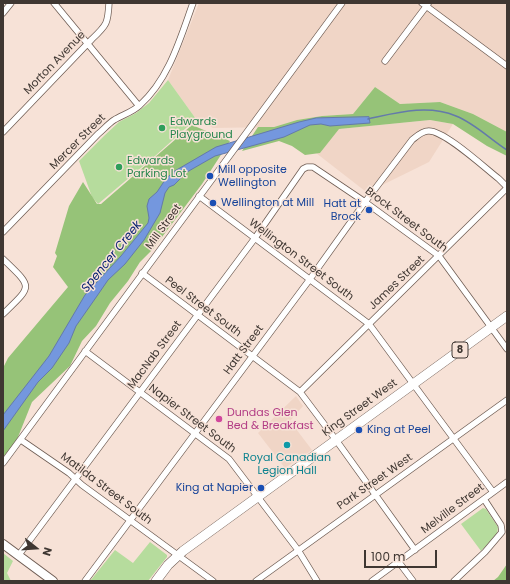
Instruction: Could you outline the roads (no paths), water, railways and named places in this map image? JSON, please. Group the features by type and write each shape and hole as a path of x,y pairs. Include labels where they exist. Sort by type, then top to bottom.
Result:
{"main road":[{"name":"King Street West","path":"156,581 178,555 507,316"}],"street":[{"path":"3,13 11,3"},
{"path":"54,3 139,106"},
{"name":"Morton Avenue","path":"3,132 105,27 108,17 109,3"},
{"name":"Mercer Street","path":"3,232 98,134 113,121 139,106 148,98 161,81 169,65 193,3"},
{"name":"Mill Street","path":"3,463 342,3"},
{"path":"385,61 426,4 507,66"},
{"name":"Hatt Street","path":"85,581 412,140 420,133 429,130 441,134 499,179 507,187"},
{"name":"Brock Street South","path":"307,166 313,167 366,202 439,256 507,349"},
{"name":"MacNab Street","path":"18,556 255,238 303,169 307,166"},
{"name":"James Street","path":"300,392 507,187"},
{"name":"Wellington Street South","path":"199,196 369,324 493,492"},
{"path":"3,259 26,282 24,293 3,314"},
{"name":"Peel Street South","path":"142,273 300,392 415,550"},
{"name":"Napier Street South","path":"85,351 229,459 298,550 317,581"},
{"name":"Park Street West","path":"256,581 507,400"},
{"name":"Matilda Street South","path":"20,440 76,479 212,581"},
{"name":"Melville Street","path":"372,581 507,482"},
{"path":"454,581 485,552 502,532 501,525 484,499"},
{"path":"3,544 53,581"},
{"path":"398,561 413,581"}],"water":[{"path":"369,117 370,123 330,126 321,124 310,125 284,137 215,156 187,172 174,185 169,187 165,193 160,213 144,240 125,264 108,280 76,326 69,343 52,368 38,382 3,431 3,415 49,356 85,295 121,256 148,223 149,218 147,206 149,199 157,192 165,180 173,172 216,147 299,122 316,118"}],"waterway":[{"name":"Spencer Creek","path":"368,119 412,111 423,110 445,112 463,119 507,150"}],"place":[{"name":"Edwards Playground","path":"162,128"},
{"name":"Edwards Parking Lot","path":"119,167"},
{"name":"Mill opposite Wellington","path":"210,176"},
{"name":"Wellington at Mill","path":"213,203"},
{"name":"Hatt at Brock","path":"369,210"},
{"name":"Dundas Glen Bed & Breakfast","path":"219,419"},
{"name":"King at Peel","path":"359,430"},
{"name":"Royal Canadian Legion Hall","path":"287,445"},
{"name":"King at Napier","path":"261,488"}]}
